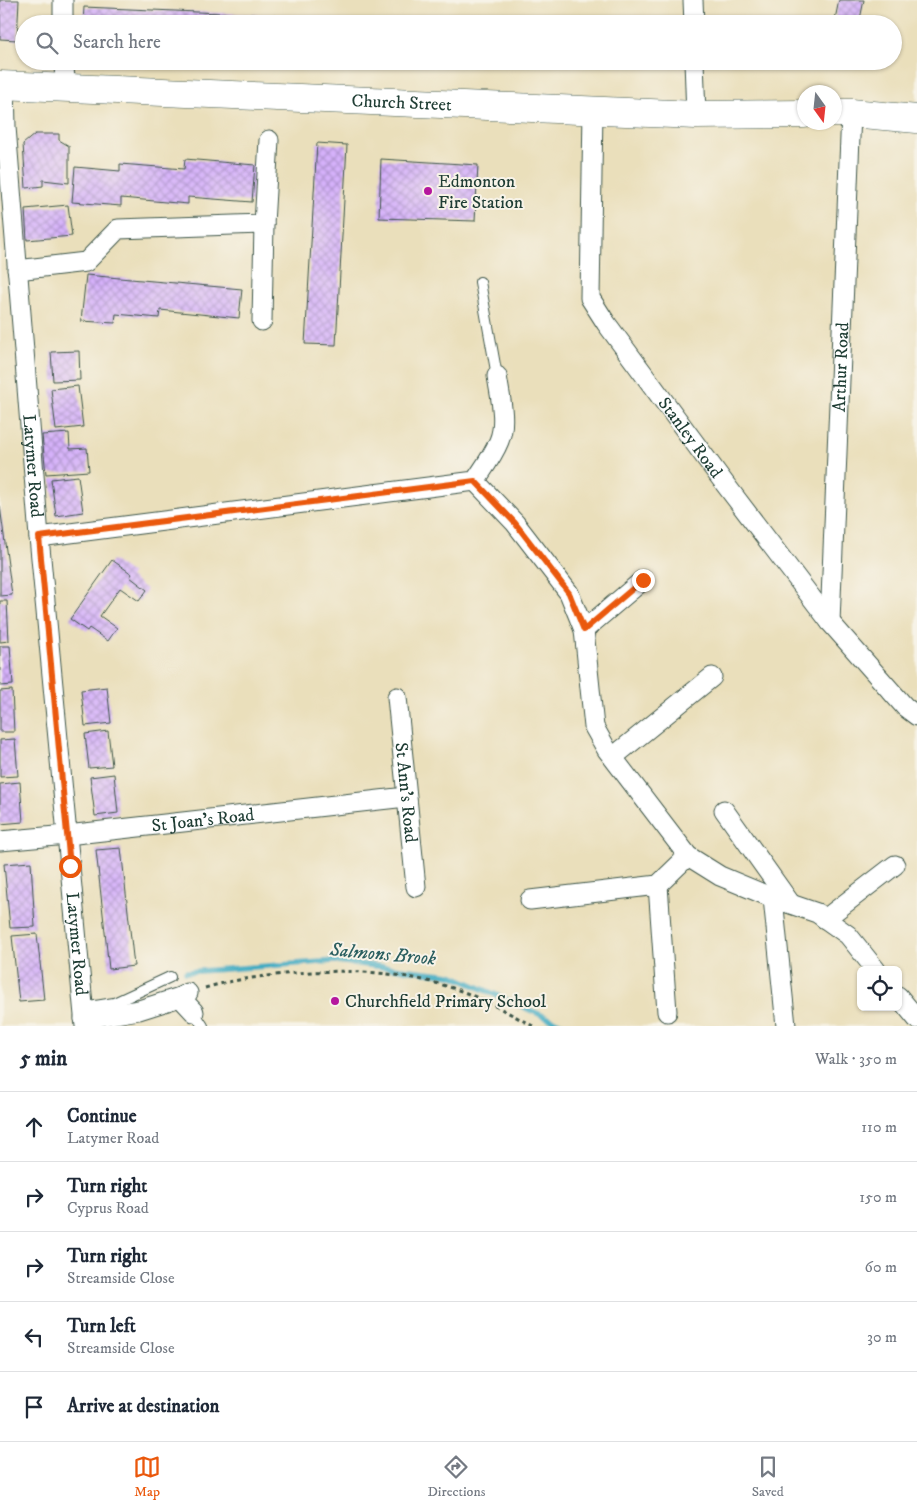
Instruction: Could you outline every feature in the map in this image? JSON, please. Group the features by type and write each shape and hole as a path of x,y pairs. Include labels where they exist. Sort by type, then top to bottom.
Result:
{"main road":[{"name":"Church Street","path":"3,85 696,115 797,114"},
{"path":"843,113 917,119"}],"street":[{"path":"63,0 63,15"},
{"path":"693,0 694,15"},
{"path":"64,70 64,88"},
{"path":"694,70 696,115"},
{"name":"Latymer Road","path":"3,85 39,537 84,1018"},
{"name":"Stanley Road","path":"592,110 590,298 606,323 720,477 830,622 906,707 917,716"},
{"name":"Arthur Road","path":"830,622 843,113"},
{"path":"262,321 264,224 269,140"},
{"path":"18,270 86,262 118,228 264,224"},
{"path":"39,537 475,481 500,440 503,418 497,376"},
{"path":"475,481 515,523 569,593 584,630 594,726 613,757 688,856 720,876 773,898 817,913 848,935 873,966"},
{"path":"584,630 643,580"},
{"path":"613,757 712,677"},
{"name":"St Ann's Road","path":"397,697 416,887"},
{"name":"St Joan's Road","path":"0,841 406,797"},
{"path":"724,810 791,904"},
{"path":"530,900 658,885 688,856"},
{"path":"825,919 895,865"},
{"path":"658,885 667,1012"},
{"path":"773,898 786,1026"},
{"path":"84,1018 139,1010 184,995 199,1019"},
{"path":"902,1001 917,1019"}],"lane":[{"path":"480,282 497,376"},
{"path":"84,1018 170,977"}],"path":[{"path":"184,995 212,985 254,977 317,971 374,972 414,977 448,986 486,1002 533,1026"}],"building":[{"path":"0,0 19,0 18,15 15,15 15,40 0,39"},
{"path":"839,0 864,0 861,15 836,15"},
{"path":"84,7 265,15 84,15"},
{"path":"35,134 59,134 59,140 69,146 69,183 43,180 43,186 26,188 23,144"},
{"path":"317,143 347,145 336,345 305,344"},
{"path":"185,159 255,165 252,202 188,197 188,204 121,198 121,206 72,202 75,167 120,171 120,164 184,169"},
{"name":"Edmonton Fire Station","path":"381,159 478,165 475,221 379,218"},
{"path":"68,205 72,236 27,240 25,209"},
{"path":"86,275 242,289 239,318 160,310 159,318 116,314 115,323 81,321"},
{"path":"79,351 80,380 53,381 51,352"},
{"path":"78,386 83,427 56,430 51,389"},
{"path":"69,433 70,449 87,448 89,471 46,474 42,435"},
{"path":"78,476 83,512 56,516 51,479"},
{"path":"0,506 12,595 0,596"},
{"path":"112,560 132,574 130,577 147,590 139,601 120,588 100,616 117,628 108,641 89,628 87,631 70,619"},
{"path":"0,601 7,601 9,641 0,642"},
{"path":"0,646 10,646 13,685 0,686"},
{"path":"107,687 111,723 85,726 81,690"},
{"path":"12,690 14,732 0,732 0,691"},
{"path":"108,731 112,766 89,768 85,734"},
{"path":"15,739 18,776 0,777 0,740"},
{"path":"114,774 118,813 95,816 90,777"},
{"path":"20,782 23,822 0,824 0,784"},
{"path":"121,848 134,966 109,969 96,850"},
{"path":"31,862 35,927 10,928 4,864"},
{"path":"37,934 44,1000 19,1002 12,936"}],"waterway":[{"name":"Salmons Brook","path":"186,972 335,961 451,975 566,1026"}],"place":[{"name":"Edmonton Fire Station","path":"428,191"},
{"name":"Churchfield Primary School","path":"335,1001"}],"route":[{"path":"70,866 39,537 475,481 515,523 569,593 584,630 643,580"}]}
